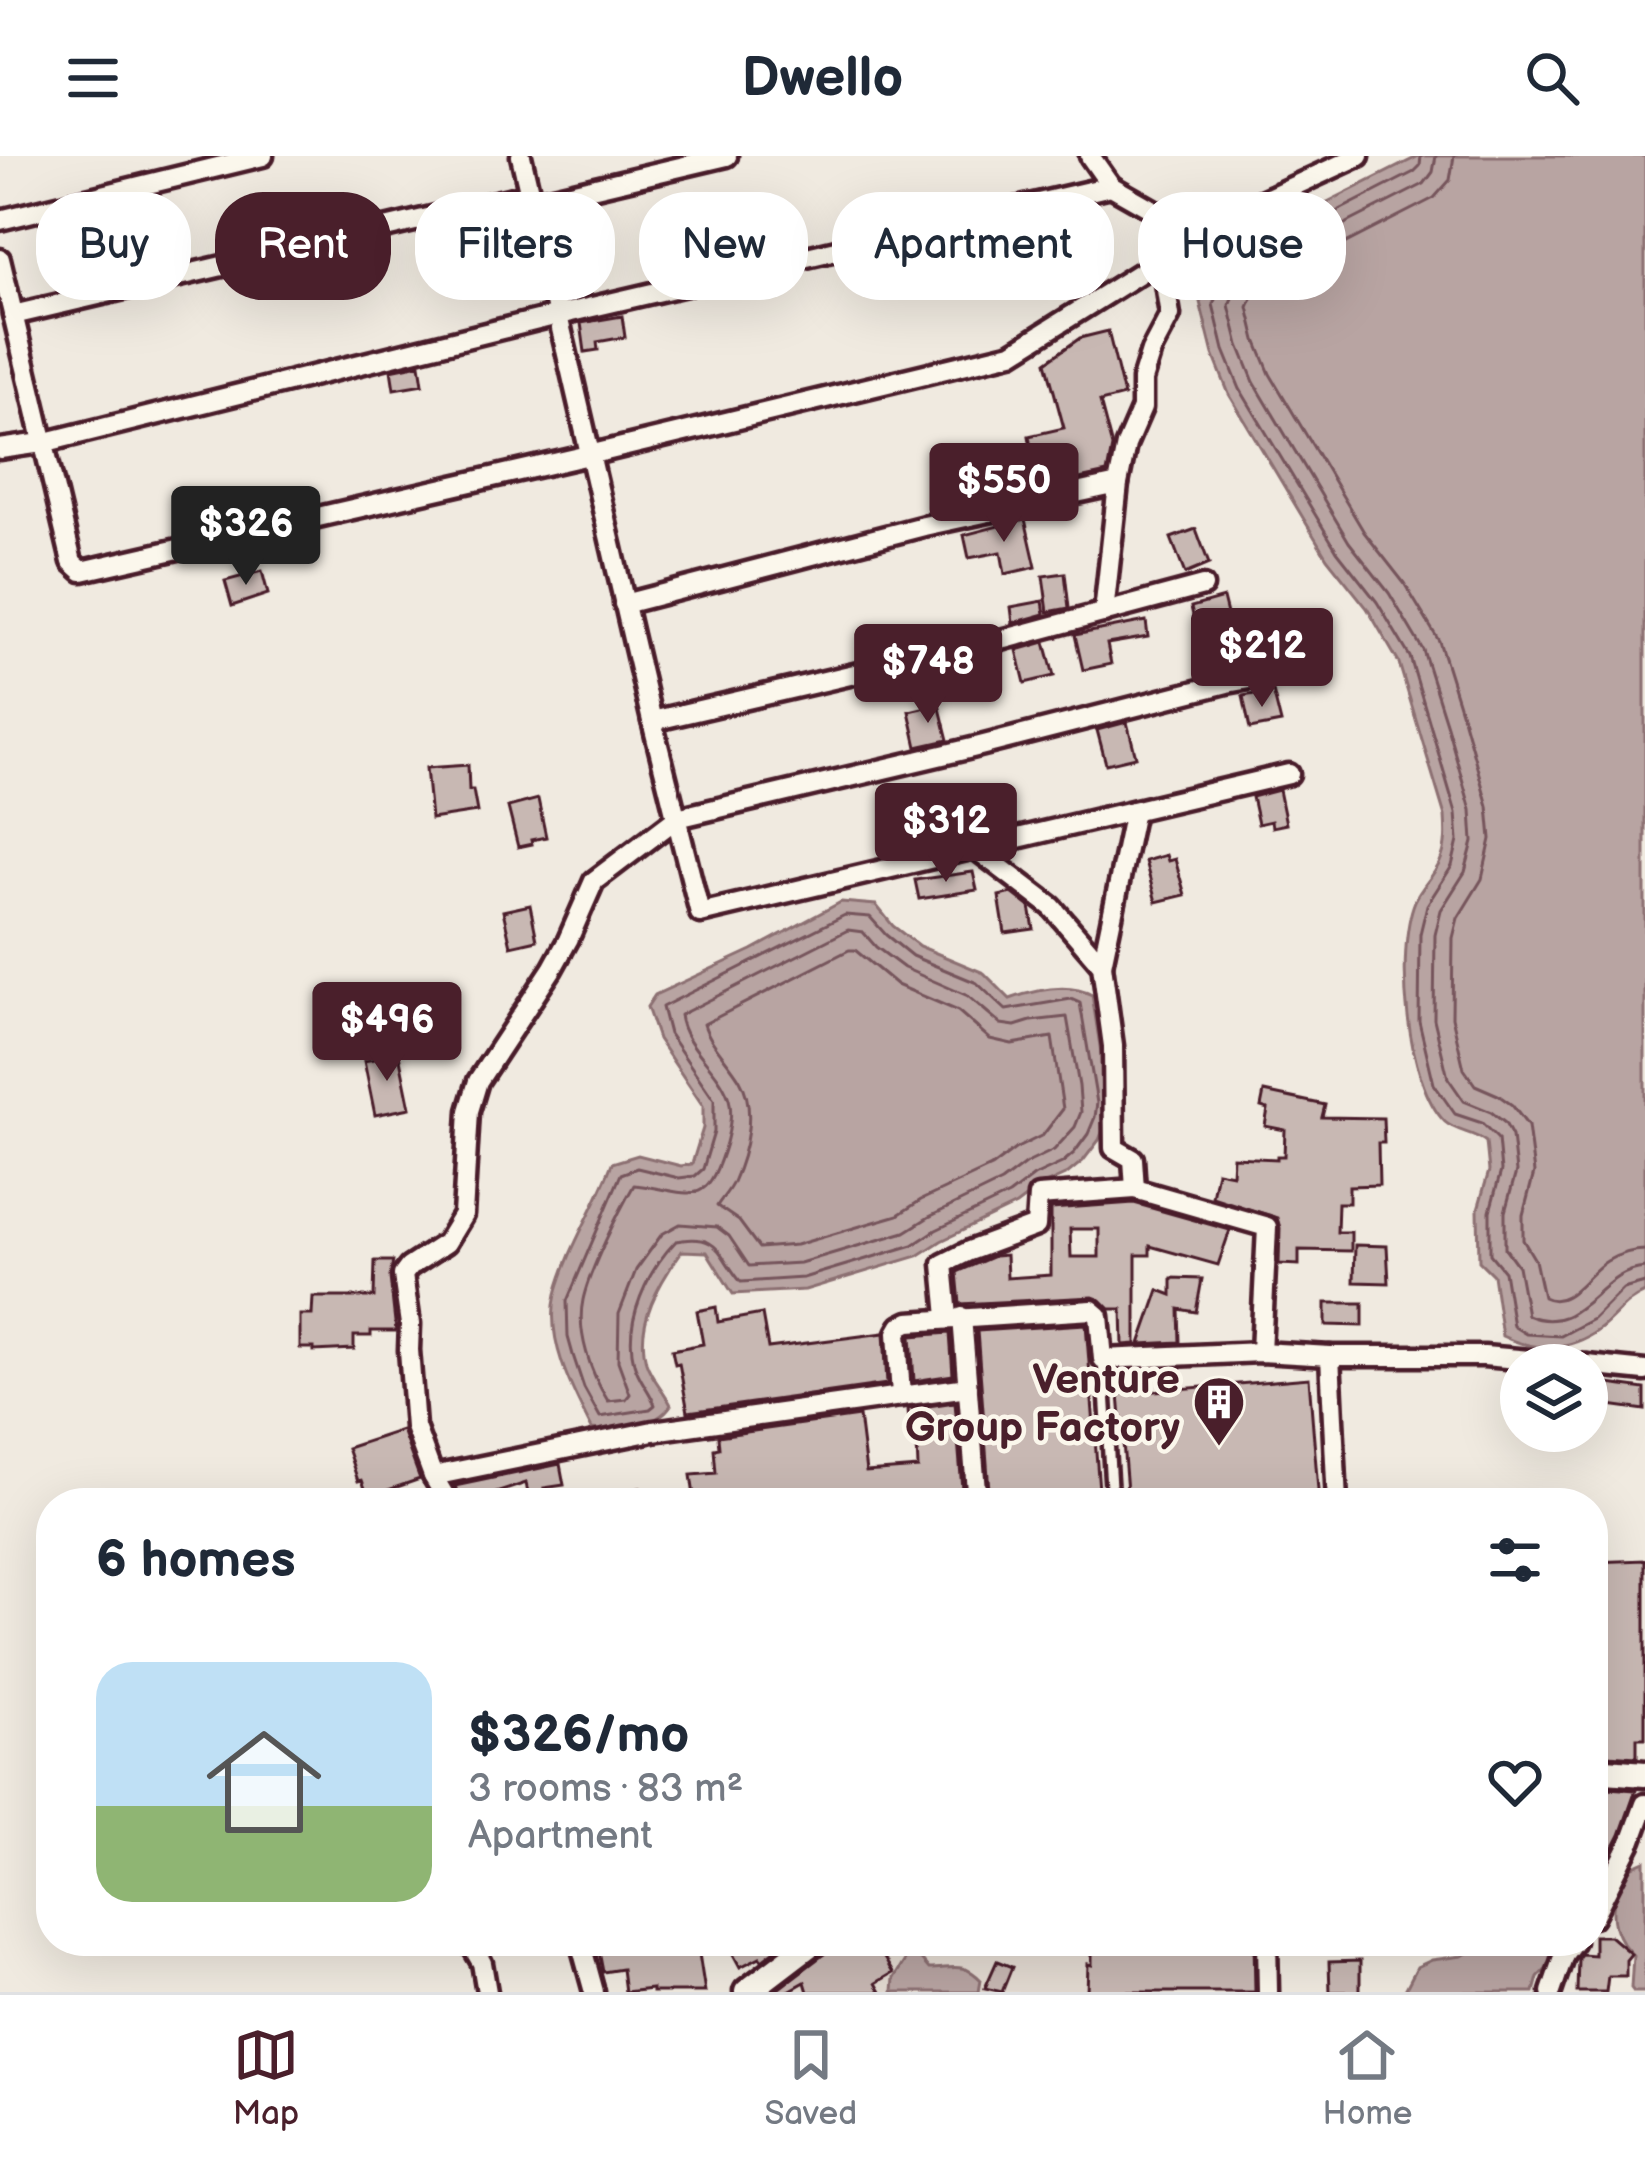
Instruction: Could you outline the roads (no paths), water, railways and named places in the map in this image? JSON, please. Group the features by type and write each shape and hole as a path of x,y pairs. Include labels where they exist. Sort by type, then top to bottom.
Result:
{"street":[{"path":"0,220 262,156"},
{"path":"521,156 530,192"},
{"path":"559,192 727,156"},
{"path":"1090,156 1111,185 1138,201"},
{"path":"1282,192 1359,156"},
{"path":"0,449 42,443 1111,185"},
{"path":"13,315 415,224"},
{"path":"0,259 72,562 82,571 1012,353 1138,274"},
{"path":"554,300 700,913 1288,774"},
{"path":"1104,613 1118,484 1126,445 1142,408 1142,380 1170,315 1168,300"},
{"path":"625,604 924,526 1118,484"},
{"path":"652,722 1005,639 1203,586"},
{"path":"440,1488 415,1427 403,1274 446,1243 463,1215 469,1111 478,1081 552,969 594,881 676,818 1227,683 1304,669"},
{"path":"1134,811 1102,965 1113,1046 1114,1148 1133,1159 1135,1189"},
{"path":"976,849 1052,907 1102,965"},
{"path":"976,1488 968,1388 943,1264 1036,1226 1038,1196 1135,1189 1267,1227 1261,1352"},
{"path":"902,1396 897,1334 901,1326 955,1317 1092,1310 1100,1316 1103,1359 1261,1352 1500,1357"},
{"path":"1330,1356 1336,1488"},
{"path":"1608,1367 1645,1371"},
{"path":"433,1476 653,1431 968,1388"},
{"path":"1608,1771 1645,1774"},
{"path":"1608,1887 1645,1804"},
{"path":"478,1956 488,1992"},
{"path":"584,1956 594,1992"},
{"path":"747,1992 794,1956"},
{"path":"1267,1956 1268,1992"},
{"path":"1551,1992 1563,1956"}],"lane":[{"path":"1103,1359 1111,1488"}],"water":[{"path":"1419,156 1645,156 1645,1293 1589,1336 1569,1344 1524,1344 1502,1336 1493,1275 1479,1261 1478,1209 1489,1171 1486,1142 1445,1122 1432,1104 1413,1048 1405,982 1409,923 1418,896 1442,856 1446,827 1399,663 1367,608 1327,558 1229,394 1200,302 1346,300 1346,193"},
{"path":"841,902 876,905 919,946 984,973 1010,999 1062,988 1092,995 1109,1104 1099,1140 1067,1174 918,1256 805,1290 733,1294 707,1252 682,1251 658,1289 644,1332 646,1362 671,1405 656,1418 635,1426 592,1429 557,1346 554,1311 561,1277 612,1163 638,1155 681,1166 692,1164 703,1128 703,1106 658,1039 647,1007 655,995"},
{"path":"1645,1861 1645,1992 1634,1992 1633,1955 1618,1935 1613,1914 1627,1869"},
{"path":"908,1956 918,1956 929,1969 957,1967 981,1980 979,1992 893,1992 894,1978"},
{"path":"1550,1956 1552,1962 1538,1977 1534,1992 1404,1992 1417,1967 1432,1960"}],"place":[{"name":"Venture Group Factory","path":"1219,1448"}]}
